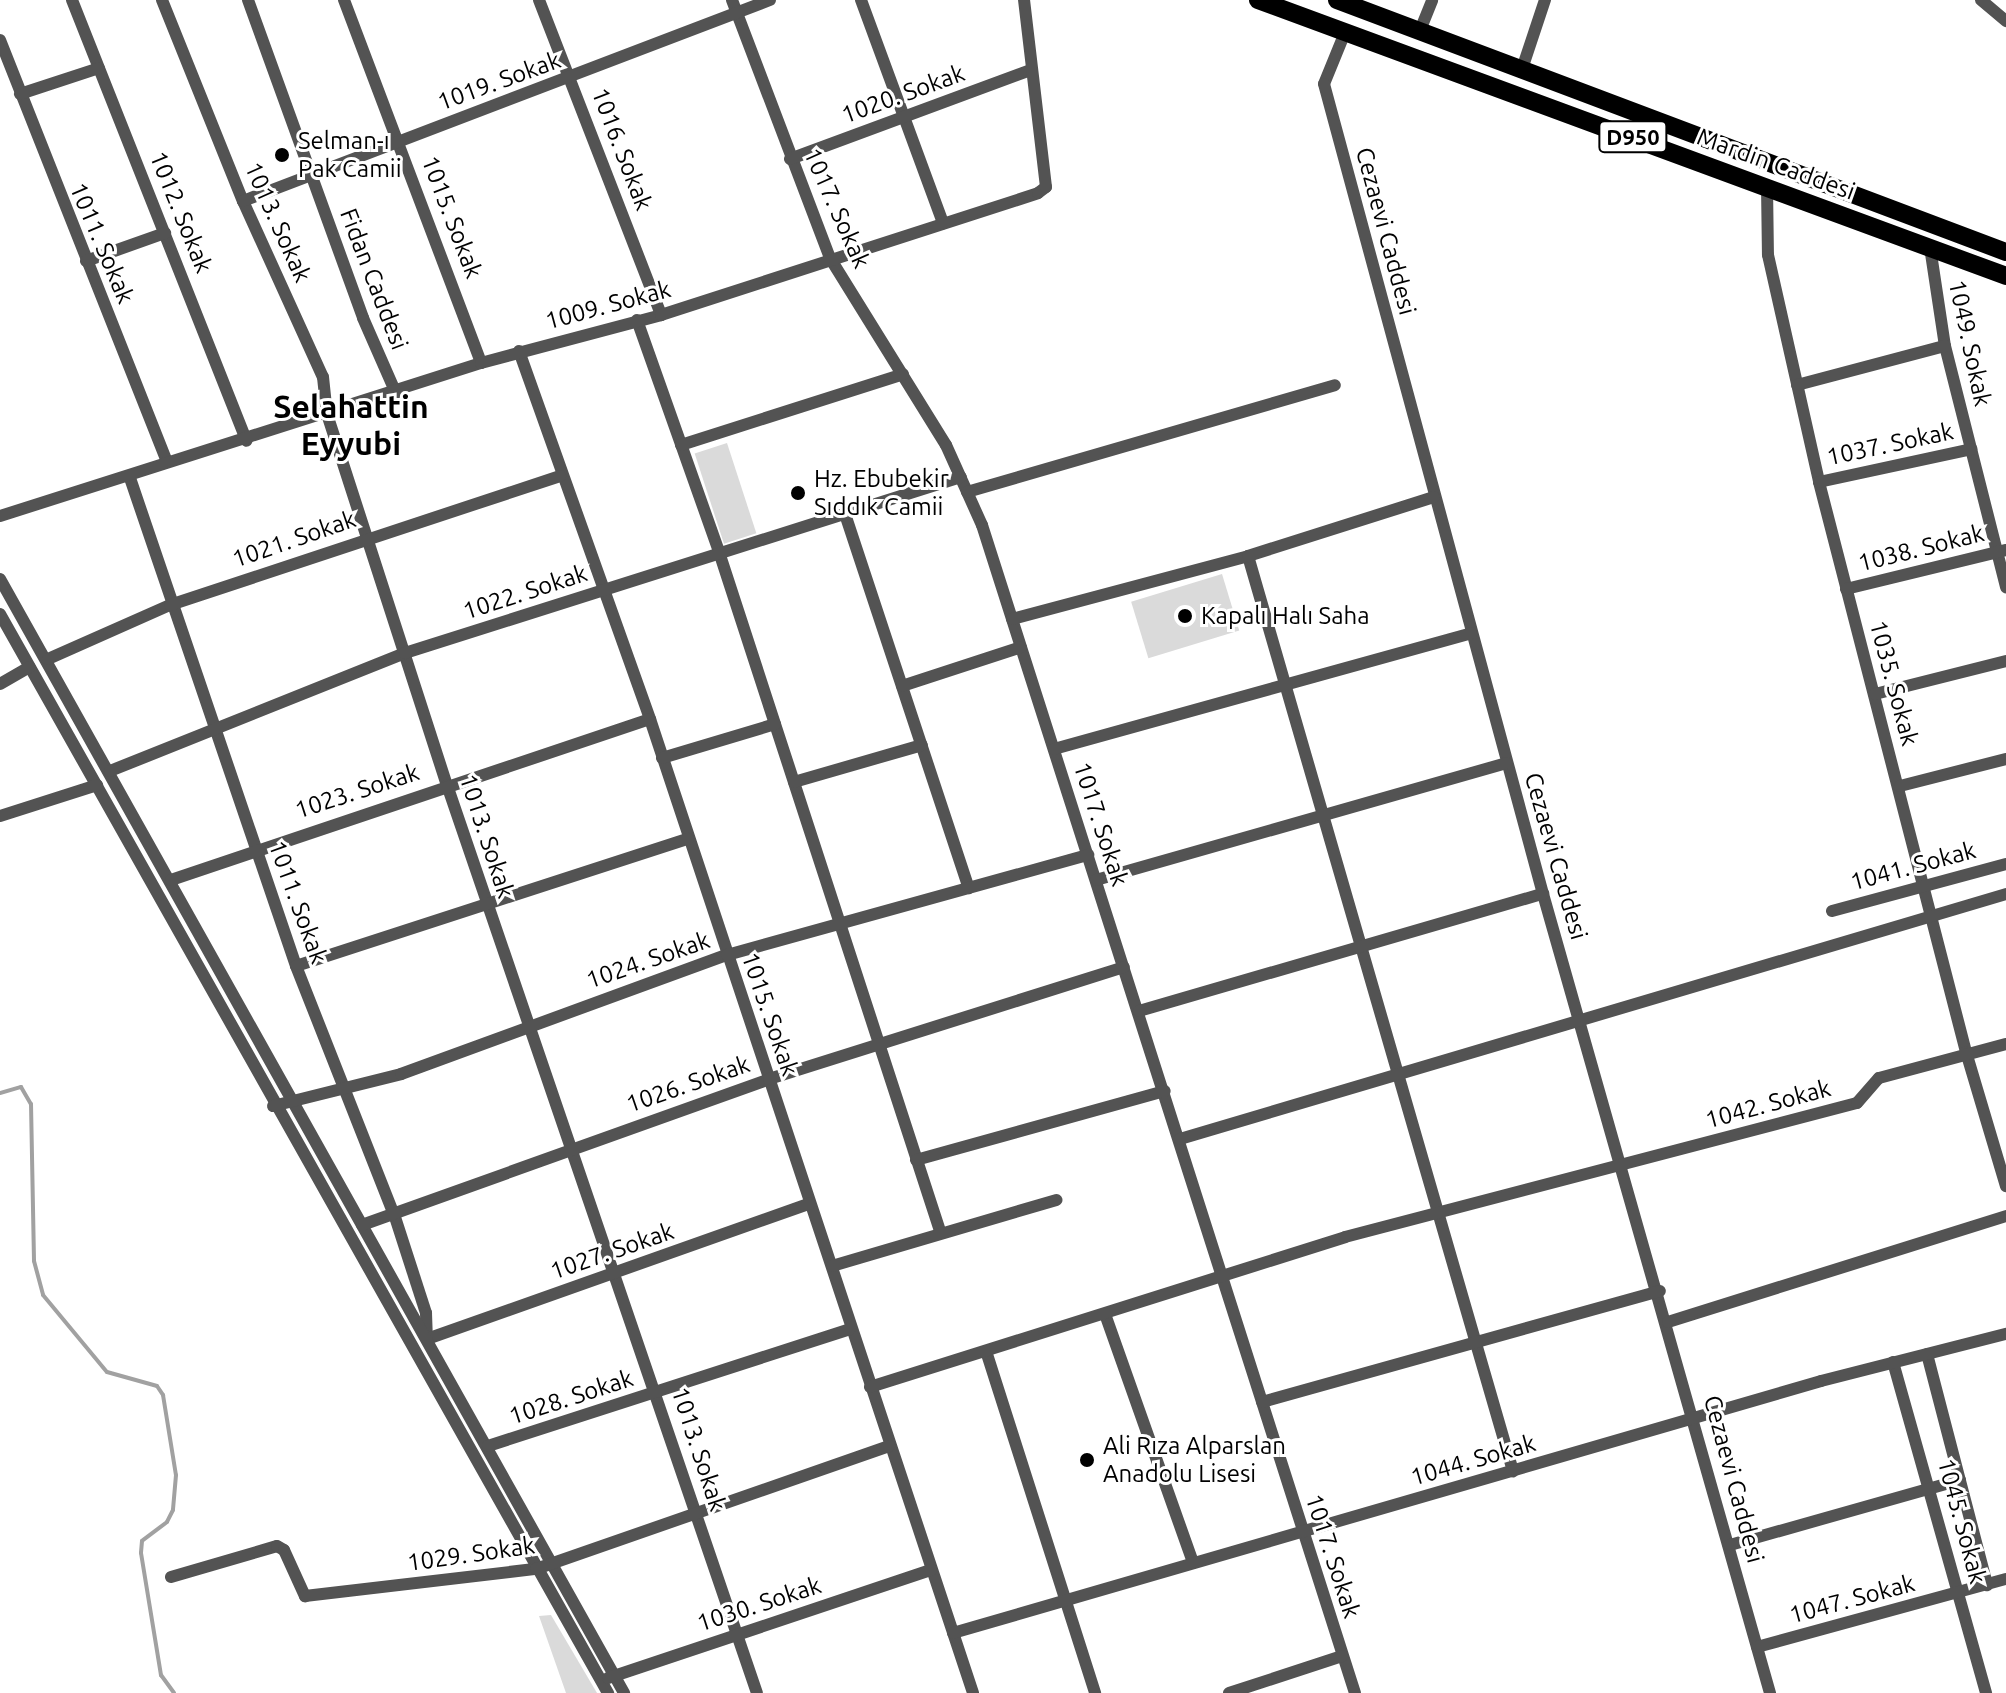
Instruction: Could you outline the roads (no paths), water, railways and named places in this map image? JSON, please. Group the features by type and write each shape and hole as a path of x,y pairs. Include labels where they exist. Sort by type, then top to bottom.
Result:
{"highway":[{"name":"Mardin Caddesi","path":"1258,0 2006,276"},
{"name":"Mardin Caddesi","path":"1337,0 1521,72 2006,252"}],"street":[{"name":"1012. Sokak","path":"72,0 247,441"},
{"name":"1013. Sokak","path":"162,0 243,201 323,377 327,414 447,785 657,1392 757,1693"},
{"name":"Fidan Caddesi","path":"248,0 311,175 396,393"},
{"name":"1015. Sokak","path":"344,0 481,363"},
{"name":"1016. Sokak","path":"539,0 661,315"},
{"name":"1019. Sokak","path":"243,201 571,79 735,6 770,0"},
{"path":"861,0 943,223"},
{"name":"1009. Sokak","path":"0,516 130,478 167,462 247,441 519,351 661,315 1046,187 1024,0"},
{"path":"1419,33 1432,0"},
{"path":"1521,72 1545,0"},
{"path":"1981,0 2006,21"},
{"name":"1017. Sokak","path":"735,6 790,159 830,258 903,374 967,492 1012,619 1165,1091 1300,1531 1355,1693"},
{"name":"Cezaevi Caddesi","path":"1346,30 1324,84 1543,894 1660,1291 1770,1693"},
{"name":"1011. Sokak","path":"0,40 167,462"},
{"path":"20,94 99,68"},
{"name":"1020. Sokak","path":"790,159 1031,70"},
{"name":"1035. Sokak","path":"1767,186 1768,255 1819,482 1900,786 1966,1052 2005,1178"},
{"path":"86,261 165,233"},
{"name":"1049. Sokak","path":"1930,247 1945,346 2001,551 2006,587"},
{"path":"637,320 720,555 940,1231"},
{"path":"1797,385 1945,346"},
{"name":"1015. Sokak","path":"519,351 560,476 605,589 650,719 953,1633 967,1692"},
{"path":"681,445 903,374"},
{"path":"967,492 1335,385"},
{"name":"1037. Sokak","path":"1819,482 1971,449"},
{"name":"1021. Sokak","path":"48,659 170,605 367,537 560,476"},
{"name":"1022. Sokak","path":"110,771 405,653 846,517 961,477"},
{"name":"1011. Sokak","path":"130,478 170,605 296,966 395,1217 426,1313 427,1339"},
{"path":"1012,619 1248,556 1434,497"},
{"path":"846,517 969,888"},
{"name":"1038. Sokak","path":"1846,589 2001,551"},
{"path":"1248,556 1401,1072 1513,1471"},
{"path":"0,579 48,659 292,1102 488,1446 607,1678 608,1693"},
{"path":"0,614 273,1106 536,1569 607,1678 624,1693"},
{"path":"1054,749 1471,633"},
{"path":"902,686 1021,647"},
{"path":"1875,694 2006,661"},
{"path":"0,684 29,667"},
{"name":"1023. Sokak","path":"171,880 255,849 650,719"},
{"path":"662,758 775,724"},
{"path":"794,782 922,745"},
{"path":"1900,786 2006,759"},
{"path":"1096,880 1507,763"},
{"path":"0,816 97,785"},
{"path":"296,966 688,839"},
{"name":"1024. Sokak","path":"273,1106 347,1090 727,955 1088,855"},
{"name":"1041. Sokak","path":"1832,911 2006,864"},
{"path":"1139,1011 1543,894"},
{"path":"1180,1139 1931,913 2006,894"},
{"name":"1026. Sokak","path":"362,1225 395,1217 573,1148 769,1079 1124,967"},
{"name":"1042. Sokak","path":"870,1387 1438,1211 1623,1166 1857,1103 1879,1078 1966,1052 2006,1044"},
{"path":"916,1160 1165,1091"},
{"path":"832,1266 940,1231 1056,1200"},
{"name":"1027. Sokak","path":"427,1339 810,1203"},
{"path":"1668,1322 2006,1216"},
{"path":"1262,1402 1660,1291"},
{"path":"1105,1314 1193,1563"},
{"name":"1028. Sokak","path":"488,1446 850,1329"},
{"name":"1044. Sokak","path":"953,1633 1893,1362 2006,1334"},
{"path":"986,1351 1095,1693"},
{"path":"1927,1354 1987,1585"},
{"name":"1045. Sokak","path":"1893,1362 1986,1693"},
{"name":"1029. Sokak","path":"171,1577 277,1546 284,1550 305,1596 536,1569 889,1446"},
{"path":"1730,1545 1960,1480"},
{"name":"1030. Sokak","path":"607,1678 931,1570"},
{"name":"1047. Sokak","path":"1757,1647 2006,1579"},
{"path":"1229,1693 1342,1656"}],"waterway":[{"path":"0,1093 21,1087 31,1104 34,1261 43,1295 107,1372 157,1386 163,1395 176,1475 173,1510 167,1522 142,1541 141,1553 161,1675 174,1693"}],"place":[{"name":"Selman-ı Pak Camii","path":"282,155"},
{"name":"Hz. Ebubekir Sıddık Camii","path":"798,493"},
{"name":"Kapalı Halı Saha","path":"1185,616"},
{"name":"Ali Rıza Alparslan Anadolu Lisesi","path":"1087,1460"}],"district":[{"name":"Selahattin Eyyubi","path":"351,426"}]}
